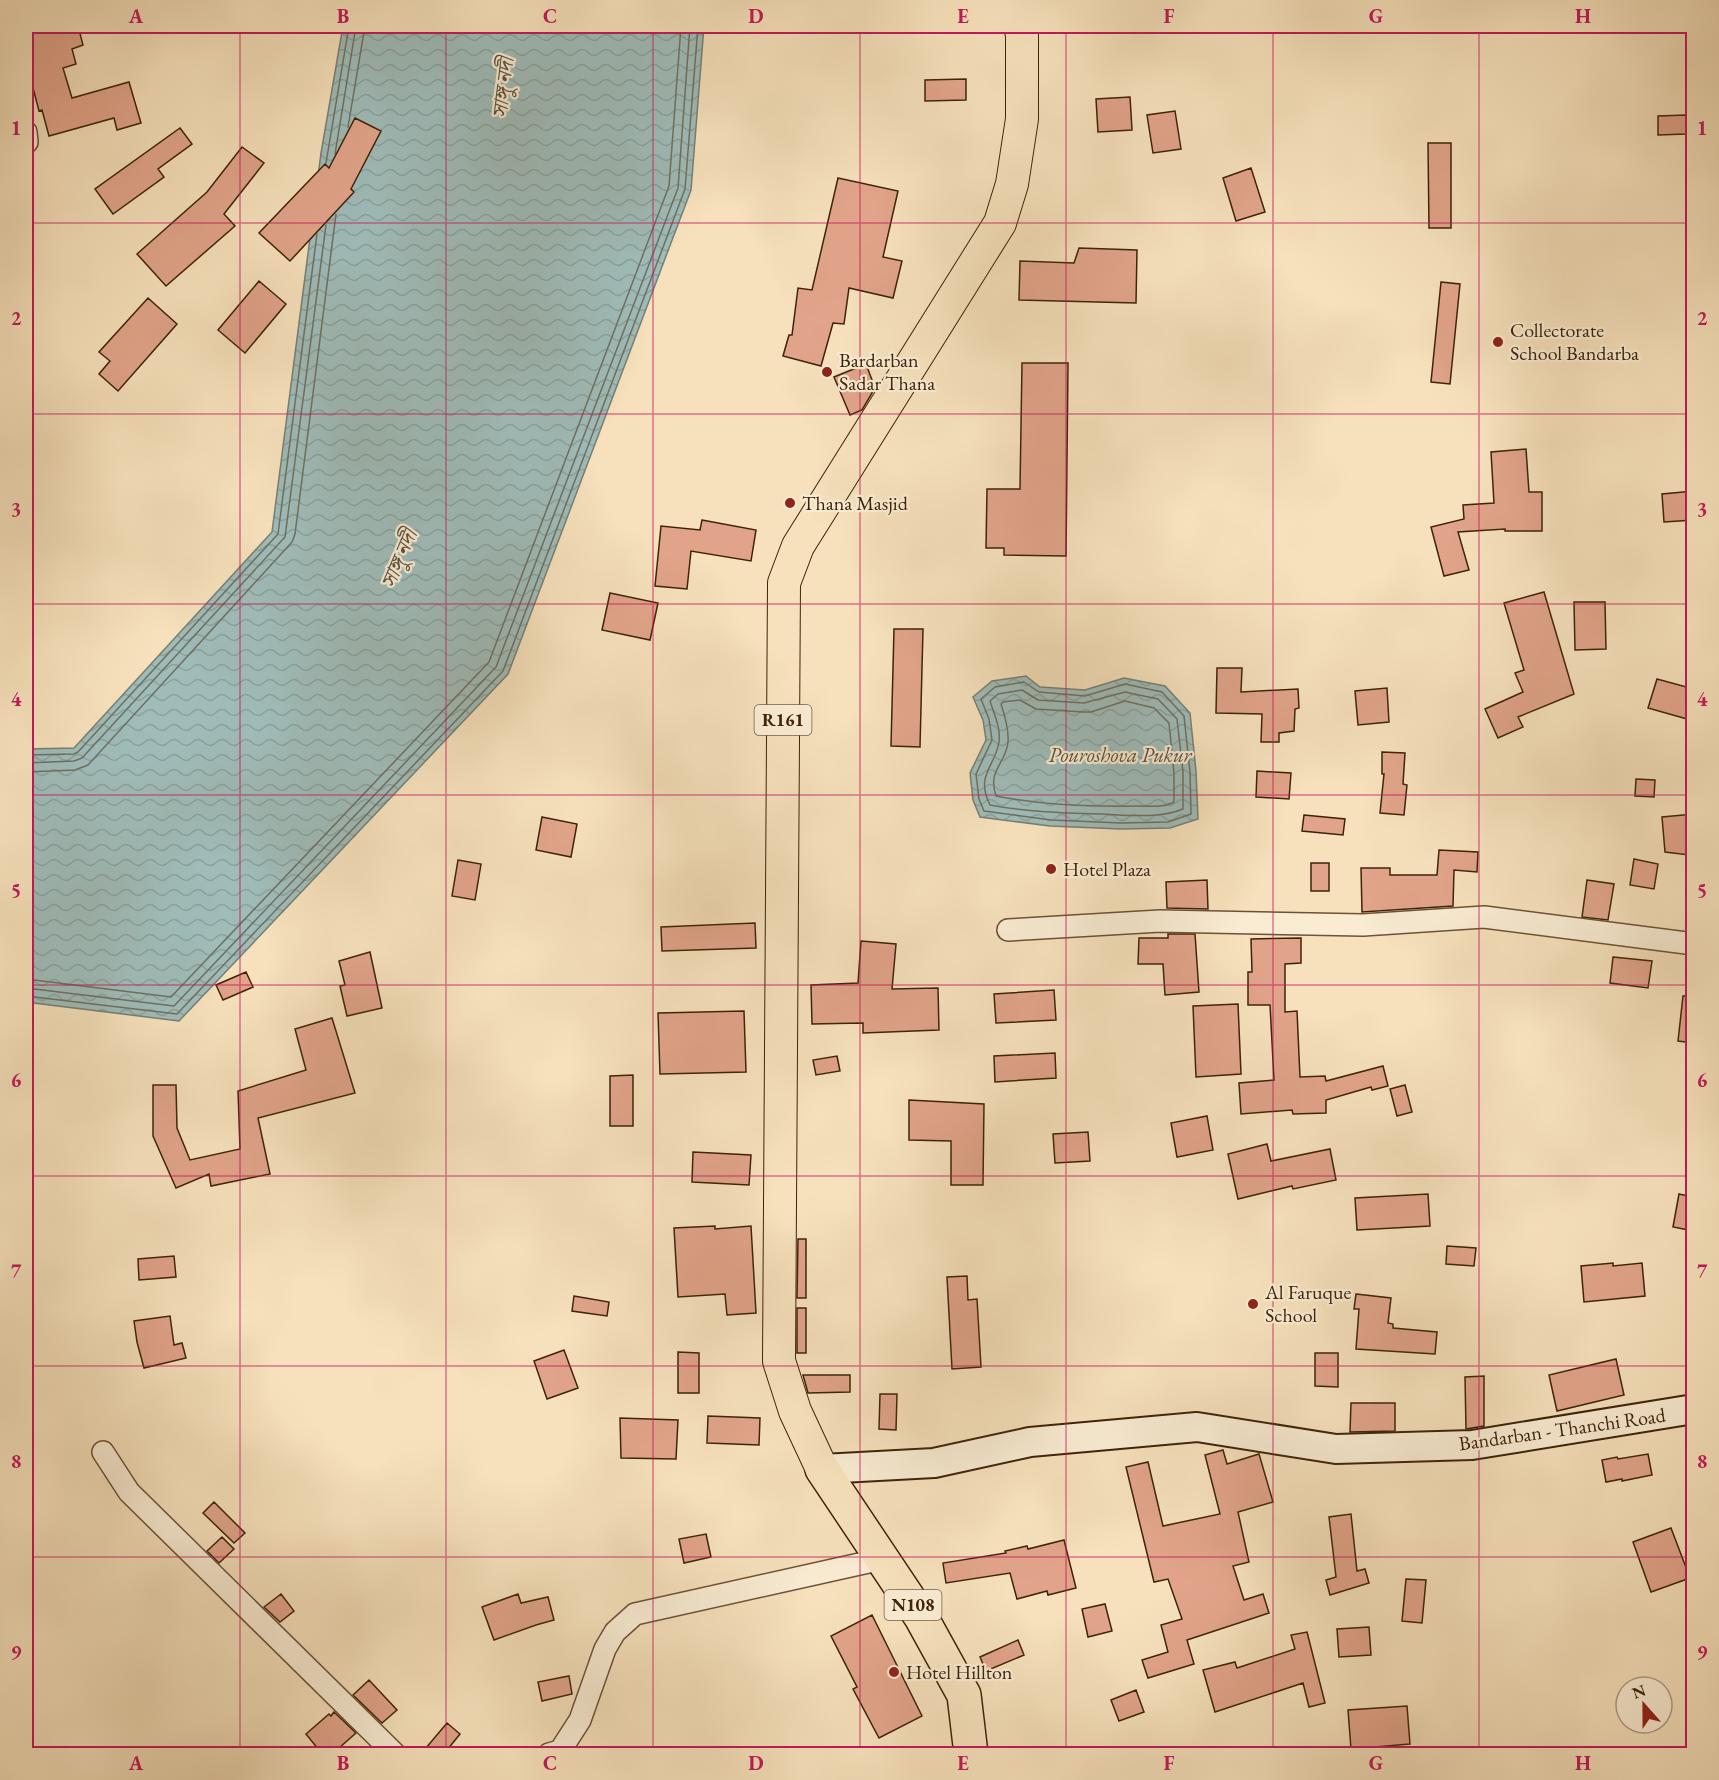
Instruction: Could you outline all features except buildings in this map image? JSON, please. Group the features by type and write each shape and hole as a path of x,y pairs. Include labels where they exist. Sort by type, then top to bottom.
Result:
{"highway":[{"name":"N108","path":"822,1469 921,1617 964,1695 971,1755"}],"main road":[{"name":"R161","path":"822,1469 795,1410 779,1361 784,583 798,546 1000,224 1012,184 1022,119 1022,35 1020,26"},
{"name":"Bandarban - Thanchi Road","path":"822,1469 934,1464 1030,1442 1197,1428 1336,1449 1472,1445 1694,1410"}],"street":[{"path":"26,132 26,143"},
{"path":"1008,930 1160,921 1363,925 1484,917 1694,944"},
{"path":"104,1452 129,1492 395,1755"},
{"path":"549,1755 560,1751 580,1720 605,1649 615,1632 635,1614 882,1559"}],"water":[{"name":"সাঙ্গু নদী","path":"343,26 704,26 691,190 508,674 179,1021 26,1002 26,749 74,748 272,532 321,153"},
{"name":"Pouroshova Pukur","path":"1026,676 1040,687 1085,690 1124,678 1165,686 1190,713 1198,819 1170,828 1121,829 1050,826 980,817 973,800 970,773 986,740 983,720 973,697 992,681"}],"place":[{"name":"Collectorate School Bandarba","path":"1498,342"},
{"name":"Bardarban Sadar Thana","path":"827,372"},
{"name":"Thana Masjid","path":"790,503"},
{"name":"Hotel Plaza","path":"1051,869"},
{"name":"Al Faruque School","path":"1253,1304"},
{"name":"Hotel Hillton","path":"894,1672"}]}
